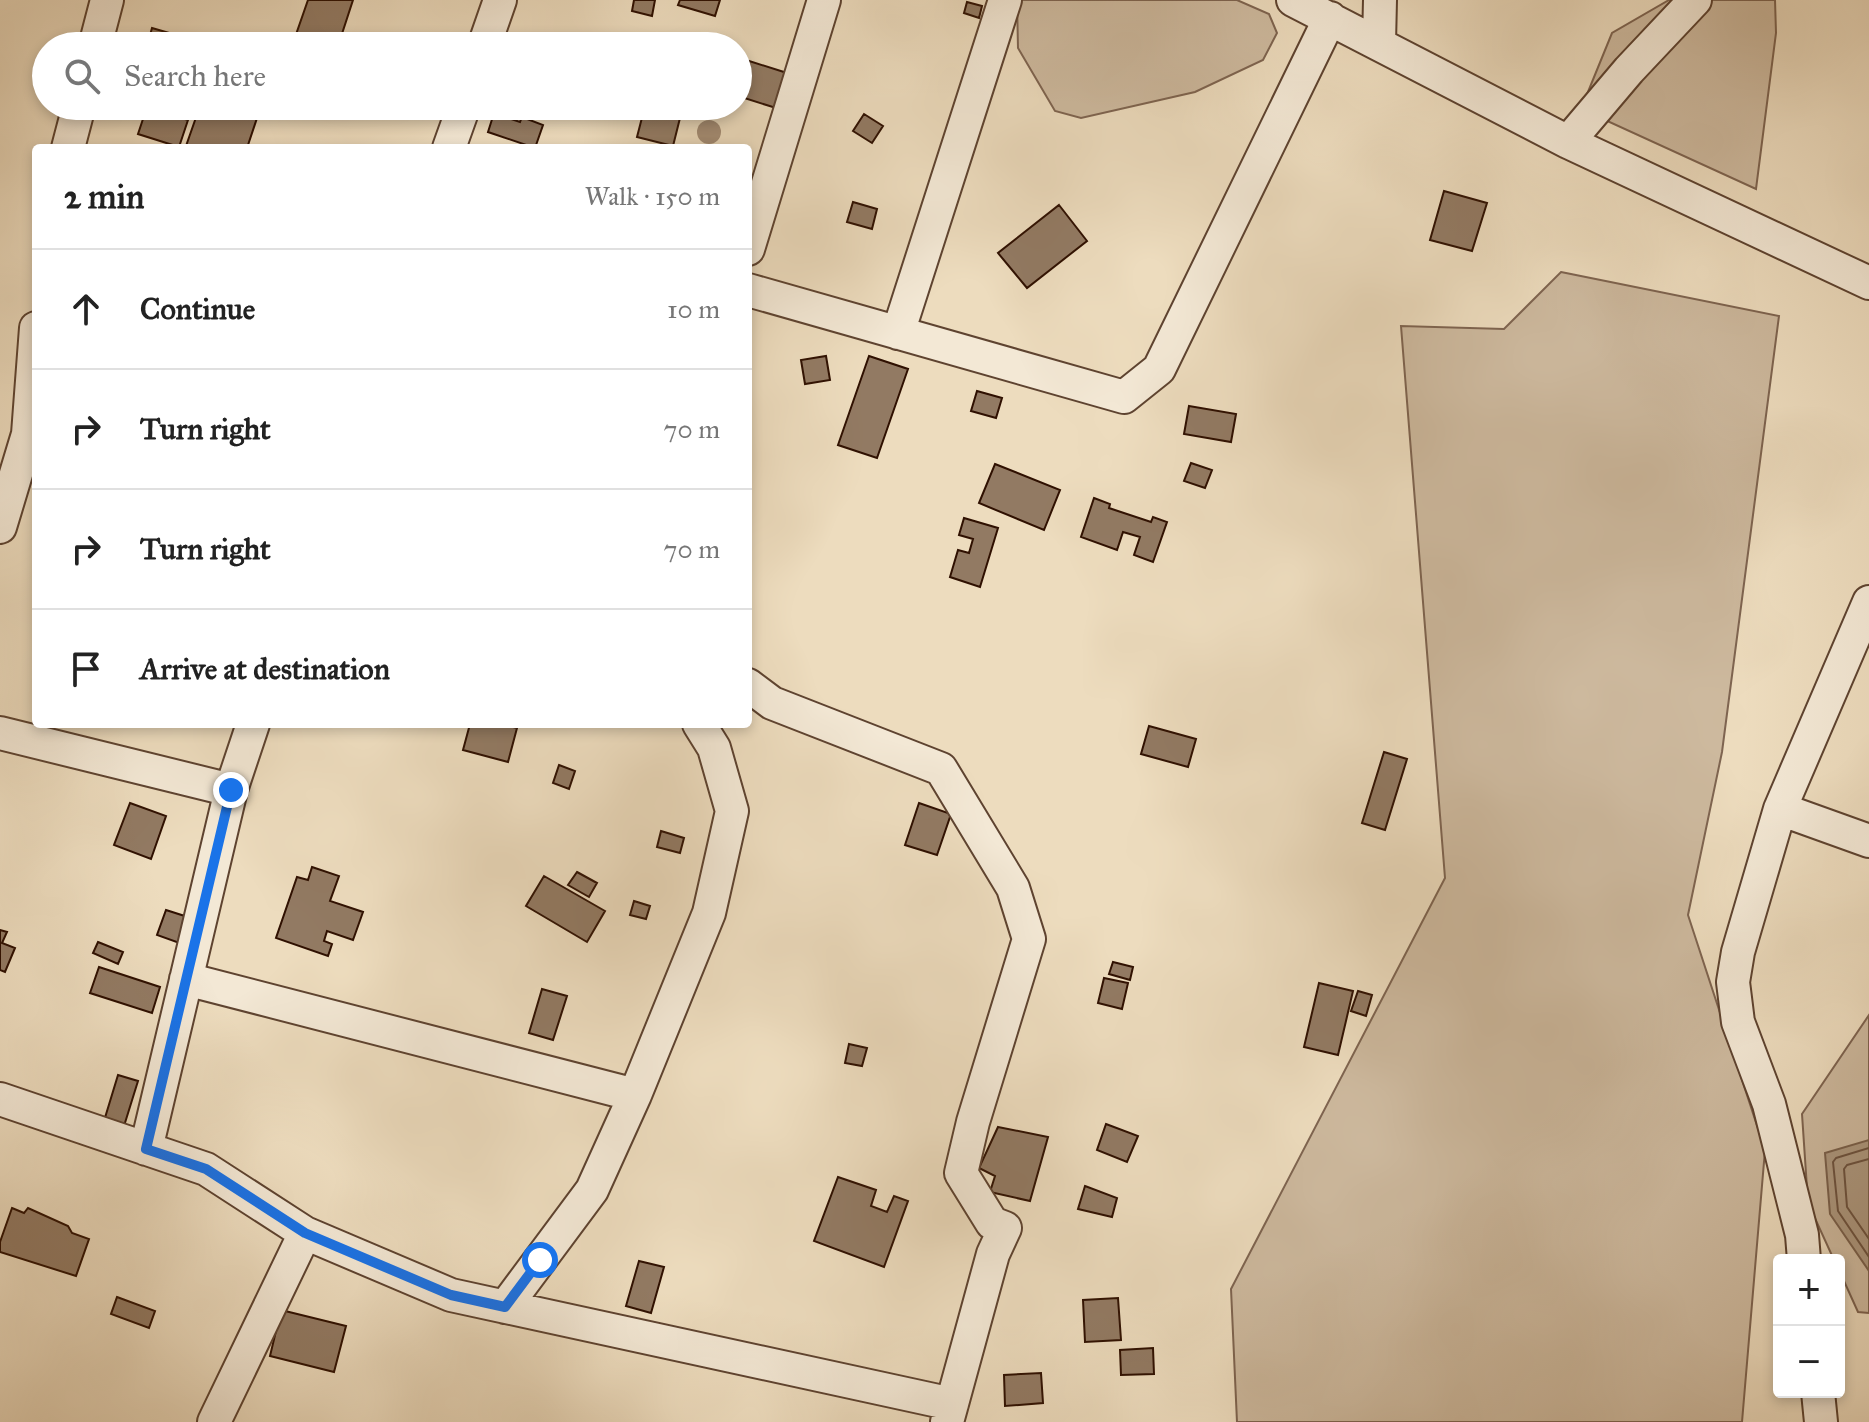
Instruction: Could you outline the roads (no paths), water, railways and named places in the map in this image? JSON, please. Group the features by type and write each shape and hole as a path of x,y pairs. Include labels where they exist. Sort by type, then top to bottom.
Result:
{"street":[{"path":"99,32 107,0"},
{"path":"489,32 500,0"},
{"path":"752,236 824,0"},
{"path":"898,333 1005,0"},
{"path":"1293,0 1568,142 1869,283"},
{"path":"1379,43 1380,0"},
{"path":"1568,142 1629,70 1695,0"},
{"path":"752,291 1124,397 1159,369 1330,18"},
{"path":"69,144 75,120"},
{"path":"450,144 459,120"},
{"path":"0,527 28,434 32,381"},
{"path":"1804,1254 1802,1235 1769,1104 1738,1022 1733,982 1738,952 1780,809 1869,602"},
{"path":"0,1099 206,1169 305,1233 451,1295 950,1413 993,1254 1005,1228 992,1223 961,1173 973,1122 1029,939 1013,888 941,769 772,703 752,688"},
{"path":"146,1149 231,790 252,728"},
{"path":"505,1307 592,1190 635,1095 709,913 732,811 714,748 702,728"},
{"path":"0,733 231,790"},
{"path":"1780,809 1869,841"},
{"path":"186,979 635,1095"},
{"path":"214,1422 305,1233"},
{"path":"1819,1398 1821,1422"}],"water":[{"path":"1869,1140 1869,1271 1830,1214 1825,1153"}]}
